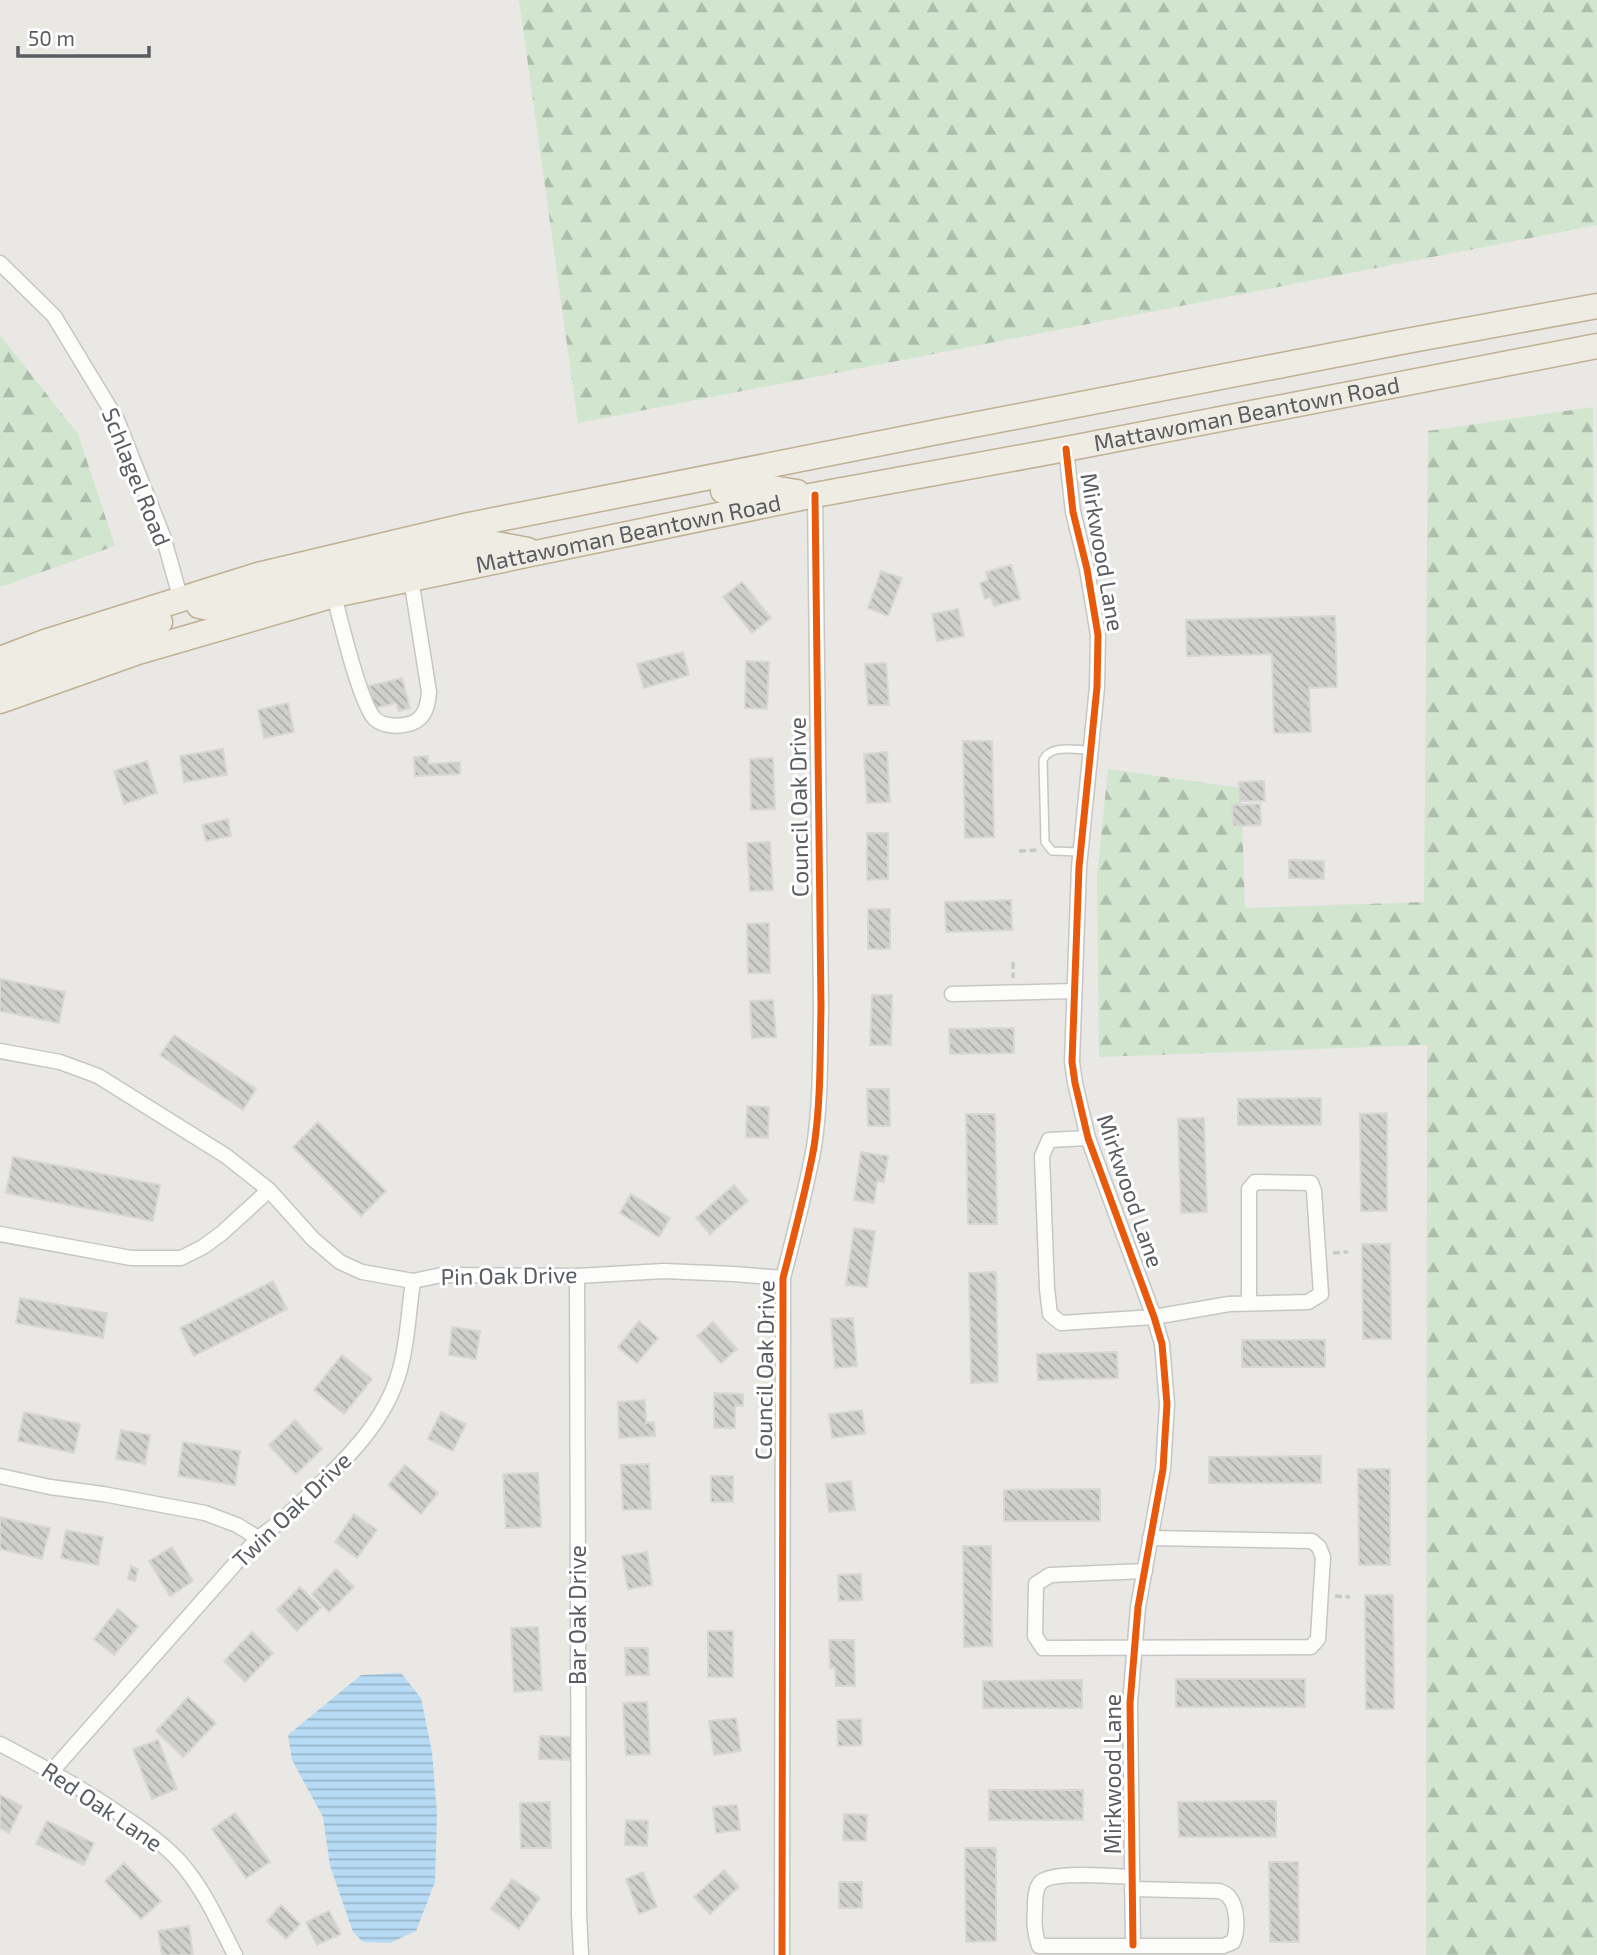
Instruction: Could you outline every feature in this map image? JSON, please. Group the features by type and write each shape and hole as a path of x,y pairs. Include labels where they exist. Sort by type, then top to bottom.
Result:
{"highway":[{"name":"Mattawoman Beantown Road","path":"0,659 45,642 258,575 469,525 1597,306"},
{"name":"Mattawoman Beantown Road","path":"0,701 138,652 334,595 816,495 1597,346"},
{"path":"469,525 582,517 753,485 816,495 838,468 1117,412 1179,386"},
{"path":"0,682 157,624 169,618 181,600 210,608 299,584 491,543 540,552"}],"street":[{"name":"Schlagel Road","path":"0,263 54,316 117,420 163,536 181,600"},
{"name":"Mirkwood Lane","path":"1066,449 1073,512 1087,569 1098,635 1097,687 1080,852 1072,1062 1074,1083 1088,1138 1162,1344 1167,1404 1163,1469 1138,1607 1130,1703 1133,1945"},
{"name":"Council Oak Drive","path":"782,1955 783,1279 814,1145 821,1007 816,495"},
{"path":"334,595 358,680 370,710 376,719 387,724 405,726 417,721 426,710 429,692 411,579"},
{"path":"952,994 1074,991"},
{"name":"Pin Oak Drive","path":"0,1051 60,1062 98,1076 226,1156 269,1190 313,1240 340,1262 362,1272 413,1281 442,1275 576,1276 664,1271 783,1279"},
{"path":"1088,1138 1049,1140 1042,1156 1049,1314 1061,1323 1154,1317 1229,1304 1249,1304 1308,1302 1321,1294 1314,1191 1311,1183 1255,1182 1249,1189 1249,1304"},
{"path":"0,1234 131,1258 181,1258 204,1247 269,1190"},
{"name":"Bar Oak Drive","path":"576,1276 581,1955"},
{"name":"Twin Oak Drive","path":"52,1771 258,1538 291,1513 369,1433 390,1398 402,1363 413,1281"},
{"path":"0,1476 205,1513 237,1525 258,1538"},
{"path":"1144,1571 1050,1575 1036,1584 1035,1636 1043,1648 1311,1647 1318,1639 1323,1558 1319,1547 1312,1542 1150,1538"},
{"name":"Red Oak Lane","path":"0,1744 89,1793 145,1831 179,1861 199,1888 235,1955"},
{"path":"1060,1875 1132,1883 1219,1891 1228,1895 1234,1905 1237,1935 1233,1942 1223,1946 1039,1946 1034,1931 1035,1902 1038,1886 1043,1880 1060,1875"}],"lane":[{"path":"1080,852 1052,850 1045,842 1043,760 1046,753 1052,750 1090,750"}],"green space":[{"path":"519,0 1597,0 1597,225 578,423"},
{"path":"0,335 78,434 115,546 0,587"},
{"path":"1593,407 1597,1955 1426,1955 1427,1045 1099,1057 1097,876 1108,769 1241,788 1245,908 1424,902 1428,431"}],"water":[{"path":"401,1673 421,1698 432,1752 437,1813 435,1882 416,1931 390,1943 363,1942 353,1932 330,1866 323,1817 292,1760 288,1735 361,1675"}],"building":[{"path":"1011,565 1020,599 994,606 991,597 985,599 980,583 988,580 986,572"},
{"path":"881,571 902,578 888,616 868,608"},
{"path":"742,582 771,618 752,633 723,597"},
{"path":"958,609 964,636 937,641 932,614"},
{"path":"1335,616 1337,687 1309,688 1311,732 1274,733 1272,654 1187,656 1186,620"},
{"path":"683,652 689,675 644,688 637,664"},
{"path":"746,661 769,662 767,709 745,708"},
{"path":"886,663 889,705 868,705 865,664"},
{"path":"402,678 410,708 399,711 396,703 375,708 369,686"},
{"path":"288,703 294,732 264,738 258,710"},
{"path":"963,741 992,741 994,837 965,838"},
{"path":"223,749 227,775 184,782 180,756"},
{"path":"887,752 890,802 867,803 864,754"},
{"path":"428,756 428,764 460,762 460,774 415,776 414,757"},
{"path":"773,758 775,809 751,810 750,759"},
{"path":"147,761 157,793 124,804 114,771"},
{"path":"1264,781 1265,801 1240,801 1239,782"},
{"path":"1260,804 1261,825 1233,826 1232,805"},
{"path":"228,819 231,836 206,841 202,825"},
{"path":"867,833 888,833 888,879 867,880"},
{"path":"770,842 773,890 750,891 747,843"},
{"path":"1289,860 1324,861 1324,879 1289,878"},
{"path":"1011,900 1012,930 946,932 945,902"},
{"path":"868,909 890,909 890,949 868,949"},
{"path":"769,923 770,973 748,973 747,924"},
{"path":"0,979 65,992 59,1023 0,1011"},
{"path":"872,995 892,995 891,1045 870,1045"},
{"path":"773,1000 776,1037 752,1038 750,1001"},
{"path":"1014,1028 1014,1053 950,1054 949,1029"},
{"path":"174,1035 256,1089 243,1110 160,1055"},
{"path":"867,1089 889,1089 890,1126 868,1126"},
{"path":"1321,1098 1321,1125 1238,1125 1238,1099"},
{"path":"747,1106 769,1107 768,1138 746,1137"},
{"path":"1387,1113 1387,1211 1361,1211 1360,1114"},
{"path":"966,1114 995,1114 997,1224 968,1224"},
{"path":"1204,1118 1207,1212 1181,1213 1178,1119"},
{"path":"318,1122 386,1191 361,1216 293,1147"},
{"path":"861,1152 888,1156 884,1182 877,1181 874,1203 854,1200"},
{"path":"13,1157 160,1185 153,1221 6,1193"},
{"path":"734,1185 748,1201 710,1234 696,1218"},
{"path":"631,1194 670,1218 659,1237 620,1213"},
{"path":"854,1228 875,1231 867,1287 846,1285"},
{"path":"1362,1244 1390,1244 1391,1339 1363,1339"},
{"path":"996,1272 998,1382 971,1383 969,1273"},
{"path":"273,1281 287,1309 194,1356 180,1328"},
{"path":"20,1298 107,1313 103,1338 16,1323"},
{"path":"853,1318 857,1366 835,1368 831,1319"},
{"path":"639,1321 658,1338 637,1363 618,1347"},
{"path":"713,1322 737,1349 721,1363 697,1336"},
{"path":"452,1327 480,1331 476,1359 449,1355"},
{"path":"1242,1340 1325,1340 1325,1367 1242,1367"},
{"path":"1117,1352 1118,1378 1038,1380 1037,1354"},
{"path":"342,1355 372,1379 344,1414 314,1390"},
{"path":"714,1393 743,1394 743,1406 735,1406 735,1428 714,1428"},
{"path":"645,1400 646,1423 654,1422 655,1436 619,1438 618,1402"},
{"path":"862,1410 865,1434 832,1438 829,1414"},
{"path":"24,1412 80,1424 74,1453 18,1441"},
{"path":"441,1412 466,1424 453,1451 428,1439"},
{"path":"295,1420 322,1449 296,1474 269,1445"},
{"path":"121,1430 150,1435 145,1464 116,1459"},
{"path":"183,1442 240,1451 235,1485 178,1476"},
{"path":"1321,1456 1321,1483 1209,1483 1209,1457"},
{"path":"649,1464 651,1509 623,1510 621,1465"},
{"path":"405,1465 438,1493 421,1514 388,1485"},
{"path":"1358,1469 1390,1469 1390,1565 1359,1565"},
{"path":"538,1473 541,1527 506,1528 503,1474"},
{"path":"711,1476 733,1476 733,1502 711,1502"},
{"path":"851,1481 855,1510 829,1512 826,1484"},
{"path":"1100,1489 1100,1521 1004,1521 1004,1490"},
{"path":"354,1514 377,1530 357,1558 335,1542"},
{"path":"0,1517 50,1528 42,1559 0,1549"},
{"path":"66,1530 103,1537 98,1565 61,1558"},
{"path":"963,1546 991,1546 992,1646 964,1647"},
{"path":"172,1547 193,1581 170,1596 149,1561"},
{"path":"647,1552 652,1585 628,1589 622,1556"},
{"path":"131,1566 138,1569 135,1581 128,1579"},
{"path":"336,1569 354,1587 329,1612 312,1594"},
{"path":"861,1574 862,1600 839,1601 838,1575"},
{"path":"300,1587 321,1608 297,1631 277,1610"},
{"path":"1365,1595 1393,1595 1394,1709 1366,1709"},
{"path":"118,1609 138,1626 114,1655 94,1639"},
{"path":"538,1627 542,1690 514,1692 511,1628"},
{"path":"708,1631 733,1631 733,1677 708,1677"},
{"path":"252,1632 273,1653 245,1682 224,1661"},
{"path":"829,1640 854,1640 855,1686 836,1686 835,1667 830,1668"},
{"path":"625,1648 648,1648 649,1675 626,1675"},
{"path":"1176,1679 1305,1679 1305,1707 1176,1707"},
{"path":"1082,1680 1082,1708 983,1708 983,1681"},
{"path":"188,1697 216,1723 183,1757 156,1731"},
{"path":"647,1702 650,1754 626,1755 623,1703"},
{"path":"736,1718 741,1751 714,1755 709,1721"},
{"path":"861,1719 862,1745 838,1746 837,1720"},
{"path":"540,1736 572,1737 572,1760 539,1759"},
{"path":"158,1740 177,1789 152,1799 133,1749"},
{"path":"989,1790 1083,1790 1083,1820 989,1820"},
{"path":"0,1795 22,1806 9,1833 0,1828"},
{"path":"1276,1801 1276,1837 1179,1837 1178,1802"},
{"path":"550,1802 551,1848 521,1848 520,1803"},
{"path":"737,1805 740,1830 716,1833 713,1807"},
{"path":"235,1813 270,1862 246,1878 212,1829"},
{"path":"844,1814 867,1815 866,1841 843,1840"},
{"path":"626,1820 648,1821 647,1846 625,1845"},
{"path":"47,1821 94,1843 84,1865 36,1844"},
{"path":"965,1848 996,1848 996,1941 966,1942"},
{"path":"1269,1862 1298,1862 1299,1942 1270,1942"},
{"path":"124,1863 161,1901 141,1919 105,1881"},
{"path":"724,1870 739,1887 710,1914 694,1897"},
{"path":"643,1872 657,1907 639,1914 626,1879"},
{"path":"512,1879 540,1898 519,1929 491,1909"},
{"path":"839,1882 862,1882 862,1908 839,1908"},
{"path":"281,1905 300,1924 286,1939 267,1921"},
{"path":"329,1911 341,1934 317,1945 306,1922"},
{"path":"189,1926 193,1955 162,1955 158,1931"}],"cycle path":[{"path":"1066,449 1073,512 1087,569 1098,635 1097,687 1079,867 1072,1062 1088,1138 1162,1344 1167,1404 1163,1469 1138,1607 1130,1703 1133,1945"},
{"path":"782,1955 783,1278 814,1147 820,1059 815,495"}]}
